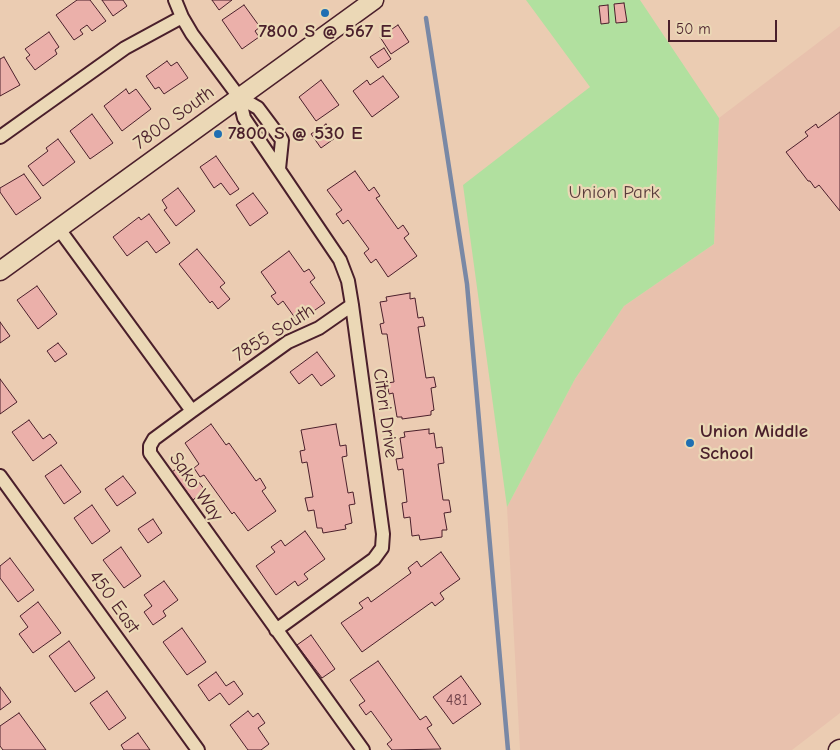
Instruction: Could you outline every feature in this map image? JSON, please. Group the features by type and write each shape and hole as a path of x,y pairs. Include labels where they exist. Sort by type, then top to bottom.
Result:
{"main road":[{"name":"7800 South","path":"0,271 374,0"}],"street":[{"path":"175,0 182,17 239,98 258,108 282,140 279,169"},
{"path":"0,138 125,48 182,17"},
{"name":"Citori Drive","path":"239,98 244,118 340,260 348,281 383,534 382,548 374,559 276,630"},
{"path":"59,229 192,411"},
{"name":"7855 South","path":"192,411 288,342 319,328 352,305"},
{"name":"Sako Way","path":"192,411 154,439 150,446 150,453 363,750"},
{"name":"450 East","path":"0,476 198,750"}],"shaded area":[{"name":"Union Middle School","path":"840,26 840,713 792,750 520,750 507,507 575,379 624,306 714,244 719,118"}],"green space":[{"name":"Union Park","path":"526,0 640,0 719,118 714,244 624,306 575,379 507,507 463,185 590,87"}],"building":[{"path":"77,0 90,0 106,21 92,31 87,25 80,30 83,34 74,40 56,15"},
{"path":"102,0 123,0 127,6 113,16"},
{"path":"212,0 232,0 219,10"},
{"path":"624,3 627,22 616,23 614,4"},
{"path":"244,5 260,27 255,31 259,37 242,49 222,20"},
{"path":"608,5 609,23 601,24 599,6"},
{"path":"398,25 409,42 391,54 380,37"},
{"path":"49,32 59,47 55,50 57,54 35,70 26,58 30,55 25,49"},
{"path":"384,48 391,59 378,68 370,57"},
{"path":"4,57 20,85 0,96 0,59"},
{"path":"167,61 171,66 177,62 188,78 164,94 159,87 155,89 146,76"},
{"path":"383,76 399,97 372,117 353,91 367,80 370,85"},
{"path":"321,80 339,105 316,121 299,97"},
{"path":"126,89 129,94 136,89 151,109 122,131 104,106"},
{"path":"840,112 840,211 819,185 815,188 808,181 786,152 808,136 805,132 816,124 818,128"},
{"path":"92,114 113,143 90,159 70,131"},
{"path":"326,124 335,138 321,148 311,134"},
{"path":"58,139 75,162 43,186 28,166 48,151 46,148"},
{"path":"216,156 239,189 230,195 221,183 214,188 200,167"},
{"path":"355,171 369,191 374,187 380,196 376,198 398,229 403,225 409,234 404,238 417,256 388,277 376,259 371,263 364,253 369,249 348,220 343,224 336,214 342,210 327,190"},
{"path":"24,174 41,198 16,215 0,192 0,188"},
{"path":"178,188 195,211 176,226 164,210 167,208 162,200"},
{"path":"253,193 268,213 250,226 236,205"},
{"path":"149,214 170,243 156,253 147,241 127,256 113,237 139,217 141,220"},
{"path":"197,249 225,283 220,287 230,299 218,309 212,301 210,303 179,264"},
{"path":"289,251 304,272 309,269 315,278 310,282 325,303 298,322 283,301 278,305 271,296 276,293 261,272"},
{"path":"37,286 57,314 38,329 17,300"},
{"path":"410,293 410,299 415,298 418,318 423,317 425,326 418,327 426,378 434,377 436,387 431,388 434,410 431,411 431,415 402,419 402,417 397,417 393,393 389,394 387,383 394,382 387,334 382,334 380,324 384,323 380,302 387,301 386,297"},
{"path":"0,322 10,336 0,343"},
{"path":"58,343 67,354 55,362 47,351"},
{"path":"317,352 335,376 321,386 312,374 299,384 290,372"},
{"path":"0,379 17,402 0,414"},
{"path":"29,420 43,439 50,434 57,443 33,461 12,432"},
{"path":"211,424 226,445 229,443 256,481 260,478 266,488 262,491 276,511 248,531 234,512 232,514 204,475 200,477 194,468 199,464 185,443"},
{"path":"336,424 340,446 346,445 347,456 342,457 348,493 353,492 355,504 349,505 352,523 345,525 346,529 323,533 322,528 317,528 314,510 308,511 305,498 313,497 307,462 302,463 300,451 305,450 301,430"},
{"path":"429,429 429,434 434,433 436,448 442,447 444,463 438,464 443,500 449,500 451,512 444,513 447,530 442,530 442,537 420,540 419,535 412,536 410,517 404,518 402,503 407,502 403,469 398,470 396,459 403,458 400,438 405,437 404,432"},
{"path":"184,463 205,490 193,500 172,472"},
{"path":"61,465 81,492 64,504 45,476"},
{"path":"123,476 136,493 117,506 105,489"},
{"path":"92,505 110,531 92,544 74,518"},
{"path":"153,519 162,533 148,543 138,529"},
{"path":"305,531 325,559 304,574 308,579 298,586 295,581 276,595 256,566 275,552 271,547 281,540 285,546"},
{"path":"121,547 141,576 124,588 103,560"},
{"path":"441,552 460,579 440,593 444,599 435,606 432,602 362,652 341,623 363,608 359,603 368,597 371,602 411,573 408,568 417,561 421,567"},
{"path":"10,558 34,590 18,602 0,578 0,566"},
{"path":"164,581 178,600 163,611 166,616 153,625 144,612 152,606 144,595"},
{"path":"38,602 61,633 33,653 19,634 28,627 20,616"},
{"path":"182,628 206,662 187,675 163,642"},
{"path":"311,635 335,669 322,678 297,645"},
{"path":"69,641 95,678 75,692 49,656"},
{"path":"378,661 420,720 426,716 432,725 427,728 441,749 392,750 387,744 392,740 371,711 366,715 359,705 365,701 350,680"},
{"path":"216,672 226,686 234,681 243,694 229,705 220,693 209,701 198,685"},
{"path":"461,676 481,704 453,724 433,697"},
{"path":"0,687 11,702 0,710"},
{"path":"107,691 126,718 109,730 90,703"},
{"path":"248,711 253,717 258,713 265,723 258,728 269,744 261,750 248,750 230,725"},
{"path":"19,713 46,750 3,750 0,746 0,726"},
{"path":"138,733 150,750 124,750 121,745"}],"waterway":[{"path":"426,18 467,284 508,750"}],"place":[{"name":"7800 S @ 567 E","path":"325,13"},
{"name":"7800 S @ 530 E","path":"218,134"},
{"name":"Union Middle School","path":"690,443"}]}
